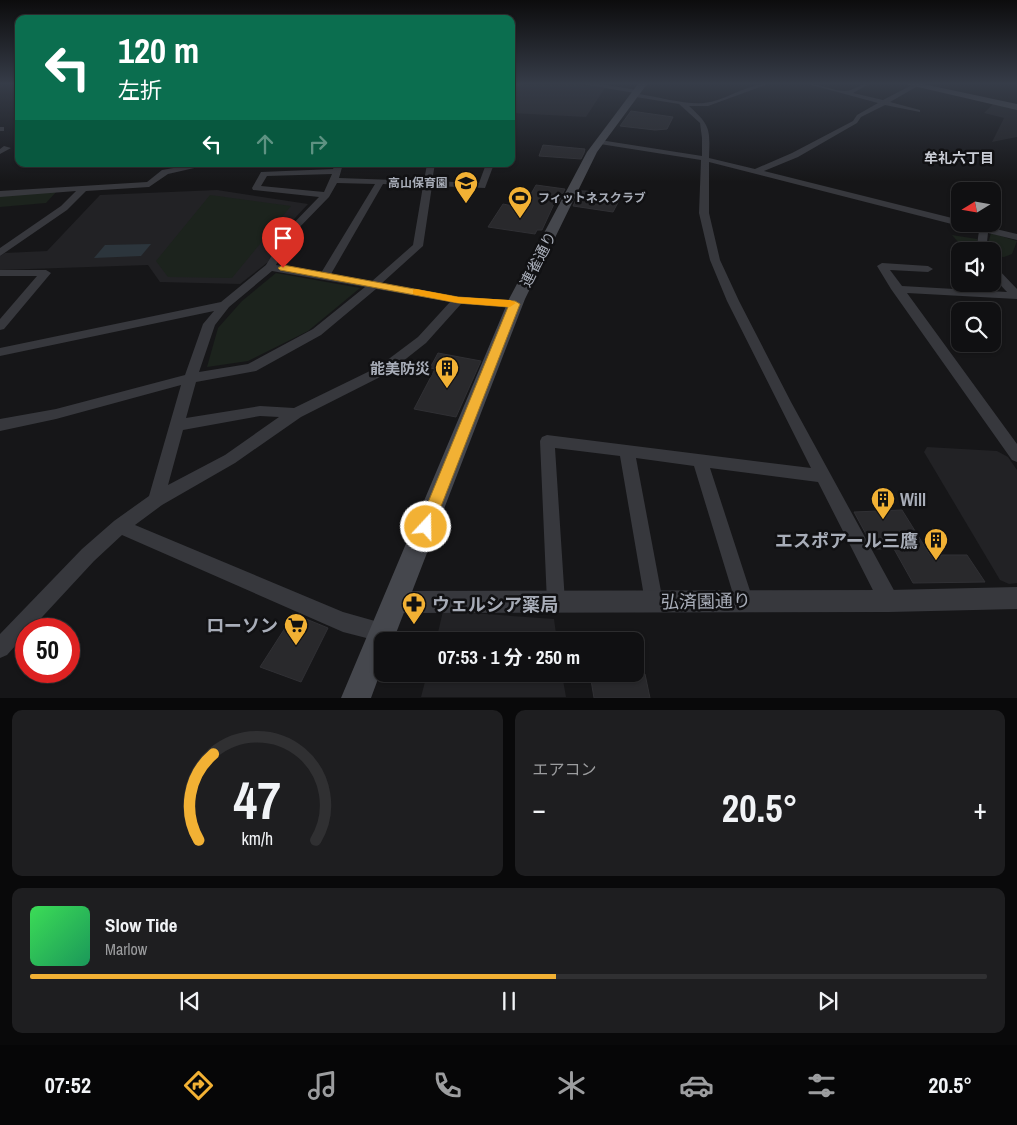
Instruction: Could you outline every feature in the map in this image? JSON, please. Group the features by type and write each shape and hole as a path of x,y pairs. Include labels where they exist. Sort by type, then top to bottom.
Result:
{"main road":[{"name":"連雀通り","path":"382,632 515,304 578,179 600,142 619,117"},
{"name":"連雀通り","path":"356,698 374,652"}],"street":[{"path":"697,117 703,122 706,132 704,213 715,260 748,332 822,476 890,601"},
{"path":"758,171 794,155 855,122 859,117"},
{"path":"600,142 706,159 951,221"},
{"path":"0,194 149,184 165,172 192,167"},
{"path":"0,425 56,414 190,378 251,368 317,332 418,246 431,167"},
{"path":"326,195 256,188 264,174 336,172 380,182 482,186 489,167"},
{"path":"156,500 190,378 209,324 225,305 270,267 290,232 313,206 326,195 336,172"},
{"path":"325,275 380,182"},
{"path":"0,253 64,208 85,188"},
{"path":"996,232 1017,237"},
{"path":"928,269 882,266 1017,456"},
{"path":"270,267 325,275 458,300 515,304"},
{"path":"0,273 46,273 0,326"},
{"path":"897,289 1017,296 1001,279"},
{"path":"0,648 88,555 120,526 156,500 218,467 296,413 383,370 422,340 458,300"},
{"path":"0,352 225,305"},
{"path":"177,425 260,411 296,413"},
{"path":"556,602 547,442 822,476"},
{"path":"627,451 654,602"},
{"path":"700,460 744,600"},
{"path":"120,526 343,622 382,632"},
{"name":"弘済園通り","path":"395,602 890,601 1017,598"}],"shaded area":[{"path":"998,117 1017,117 1017,137 992,142 1004,118"},
{"path":"58,190 46,203 0,207 0,194"},
{"path":"217,190 308,204 283,231 268,262 240,284 160,282 148,265 0,270 0,256 5,253 47,251 100,195"},
{"path":"210,195 291,206 232,278 168,277 156,261"},
{"path":"991,233 1017,241 1012,254 1004,257 1001,257 1001,242 988,242"},
{"path":"952,235 977,239 977,242 958,242"},
{"path":"151,244 141,256 94,258 105,245"},
{"path":"276,273 360,288 308,331 248,361 207,367 218,328 242,301"},
{"path":"927,447 997,451 1008,457 1017,470 1017,583 1009,584 1000,580 924,452"},
{"path":"443,611 554,619 556,632 438,632"},
{"path":"425,682 563,682 566,697 421,697"}],"building":[{"path":"627,117 673,117 667,129 655,130 620,126"},
{"path":"543,145 585,149 581,159 539,156"},
{"name":"フィットネスクラブ","path":"536,185 565,189 558,203 554,204 542,230 537,230 535,234 488,227 503,204 523,208"},
{"path":"580,191 621,197 613,212 573,206"},
{"name":"能美防災","path":"438,353 481,361 456,417 414,409 435,369 430,368"},
{"name":"エスポアール三鷹","path":"902,510 930,555 967,555 985,582 913,583 894,549 874,549 854,512"},
{"name":"ローソン","path":"294,614 328,628 301,682 260,667"},
{"path":"645,674 650,698 594,698 591,682 644,682"}],"slow traffic":[{"path":"416,292 458,300 510,303"}],"place":[{"name":"高山保育園","path":"466,204"},
{"name":"フィットネスクラブ","path":"520,219"},
{"name":"能美防災","path":"447,389"},
{"name":"Will","path":"883,520"},
{"name":"エスポアール三鷹","path":"936,561"},
{"name":"ウェルシア薬局","path":"414,625"},
{"name":"ローソン","path":"296,646"}],"district":[{"name":"牟礼六丁目","path":"959,158"}],"route":[{"path":"283,268 458,300 515,304 426,527"}]}
